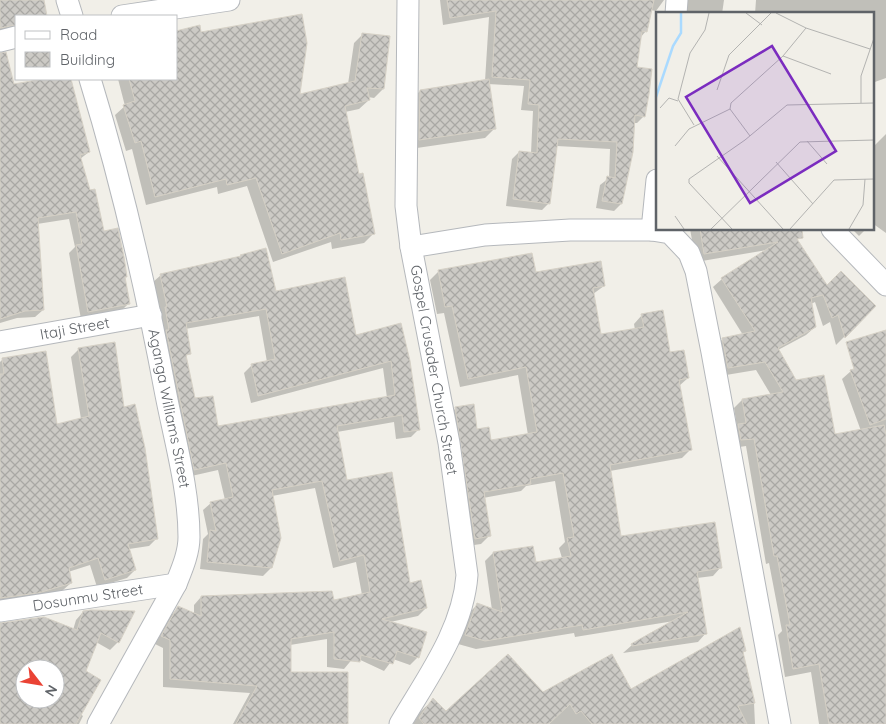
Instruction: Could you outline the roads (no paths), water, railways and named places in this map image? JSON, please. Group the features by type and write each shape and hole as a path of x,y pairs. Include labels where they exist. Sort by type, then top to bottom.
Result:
{"street":[{"path":"68,0 72,15"},
{"path":"129,15 229,0"},
{"name":"Gospel Crusader Church Street","path":"400,724 439,658 457,622 466,594 467,575 449,443 411,247 405,179 409,45 408,0"},
{"path":"0,41 15,37"},
{"name":"Aganga Williams Street","path":"90,80 115,160 151,315 182,478 189,538 184,562 176,584 98,724"},
{"path":"652,230 656,190"},
{"path":"411,247 485,235 570,230 652,230 670,233 689,253 696,272 780,724"},
{"path":"833,230 886,285"},
{"name":"Itaji Street","path":"0,342 151,315"},
{"name":"Dosunmu Street","path":"0,611 176,584"}]}
